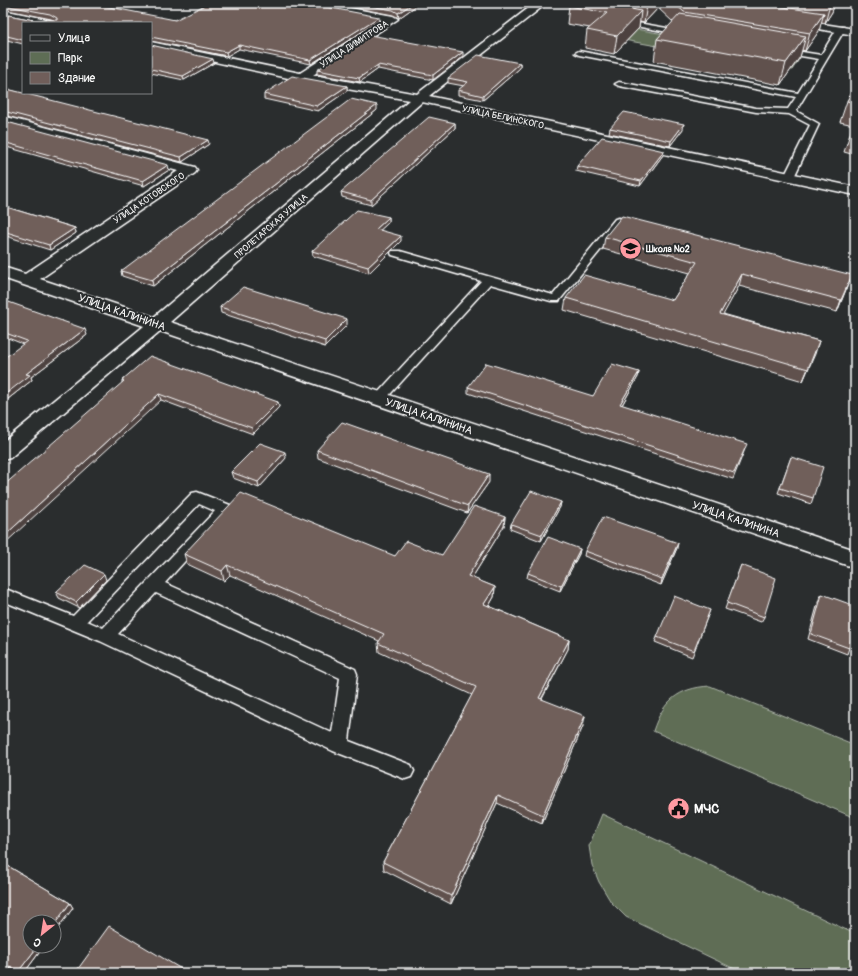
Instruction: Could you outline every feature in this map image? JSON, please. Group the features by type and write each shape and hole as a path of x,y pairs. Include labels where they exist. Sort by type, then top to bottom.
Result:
{"street":[{"name":"УЛИЦА ДИМИТРОВА","path":"302,77 393,19 306,3"},
{"name":"ПРОЛЕТАРСКАЯ УЛИЦА","path":"3,453 157,324 419,98 542,3"},
{"path":"3,13 46,22"},
{"path":"780,20 855,32"},
{"name":"УЛИЦА БЕЛИНСКОГО","path":"152,45 302,77 419,98 855,191"},
{"name":"УЛИЦА КОТОВСКОГО","path":"3,120 190,170 27,280"},
{"name":"УЛИЦА КАЛИНИНА","path":"3,272 855,559"}],"lane":[{"path":"568,3 597,8"},
{"path":"632,24 693,35"},
{"path":"791,112 841,29"},
{"path":"778,50 824,58"},
{"path":"580,53 801,96"},
{"path":"619,84 756,110 791,112 815,124 789,178"},
{"path":"396,253 555,299 618,220 647,228"},
{"path":"379,399 488,280"},
{"path":"76,623 197,497 225,509 106,636"},
{"path":"154,585 349,674 339,745"},
{"path":"3,594 106,636 339,745 406,771"}],"green space":[{"path":"630,28 800,58 792,70 618,39"},
{"path":"710,686 855,745 855,818 653,731 662,712 673,698 689,690"},
{"path":"602,814 855,934 855,973 743,973 626,917 611,902 599,882 592,865 589,846"}],"building":[{"path":"3,3 89,3 175,20 209,3 305,3 379,17 310,60 239,45 226,52 152,37 152,22 22,22 22,40 3,35 3,14 34,20 57,20 57,18 50,14 3,5"},
{"path":"353,3 414,3 398,13 393,10"},
{"path":"574,3 635,3 632,4 631,9 641,11 617,36 587,30 607,13 569,6"},
{"path":"635,3 649,3 647,5"},
{"path":"674,3 756,3 824,13 810,33 684,12"},
{"path":"814,3 831,3 830,5"},
{"path":"680,14 806,36 786,63 657,39"},
{"path":"370,35 463,52 433,75 378,65 359,78 317,70"},
{"path":"152,45 213,59 183,76 152,69"},
{"path":"478,55 520,63 483,96 458,90 468,82 448,78"},
{"path":"292,76 347,86 317,106 264,94"},
{"path":"855,86 855,103 847,101"},
{"path":"3,88 208,140 181,157 3,111"},
{"path":"351,99 377,105 152,280 121,271"},
{"path":"624,112 684,124 671,141 610,128"},
{"path":"429,117 455,123 371,200 341,192"},
{"path":"3,121 168,165 143,181 3,142"},
{"path":"855,123 855,132 851,131"},
{"path":"602,137 664,151 641,181 577,166"},
{"path":"3,206 75,228 49,245 3,231"},
{"path":"357,210 389,217 376,229 401,236 368,267 312,251"},
{"path":"622,216 852,275 841,300 742,274 720,314 819,341 808,369 566,298 584,275 673,300 697,262 605,237"},
{"path":"243,287 347,319 325,341 220,307"},
{"path":"3,300 85,329 26,374 30,375 3,396 3,359 27,341 3,332"},
{"path":"150,356 278,402 252,428 159,394 3,537 3,486 124,381 122,380"},
{"path":"486,363 593,396 612,364 639,372 620,404 747,444 734,473 468,387"},
{"path":"342,422 489,474 468,506 317,450"},
{"path":"260,443 285,452 258,482 231,472"},
{"path":"791,457 823,467 813,498 780,488"},
{"path":"531,491 561,502 542,535 511,524"},
{"path":"241,493 395,556 406,541 442,555 474,506 505,517 468,576 495,587 484,604 569,640 539,698 585,716 543,815 498,795 451,896 383,862 476,687 378,643 384,634 227,565 222,571 184,554"},
{"path":"603,517 678,543 662,579 585,551"},
{"path":"548,537 580,549 561,586 528,573"},
{"path":"85,565 104,574 76,602 56,592"},
{"path":"741,565 776,578 764,617 727,603"},
{"path":"822,594 855,606 855,625 849,648 811,634"},
{"path":"674,596 710,610 694,651 657,637"},
{"path":"3,863 70,903 62,914 22,914 22,954 32,954 18,972 3,962"},
{"path":"109,926 188,973 75,973"}],"place":[{"name":"Школа №2","path":"630,249"},
{"name":"МЧС","path":"679,808"}]}
